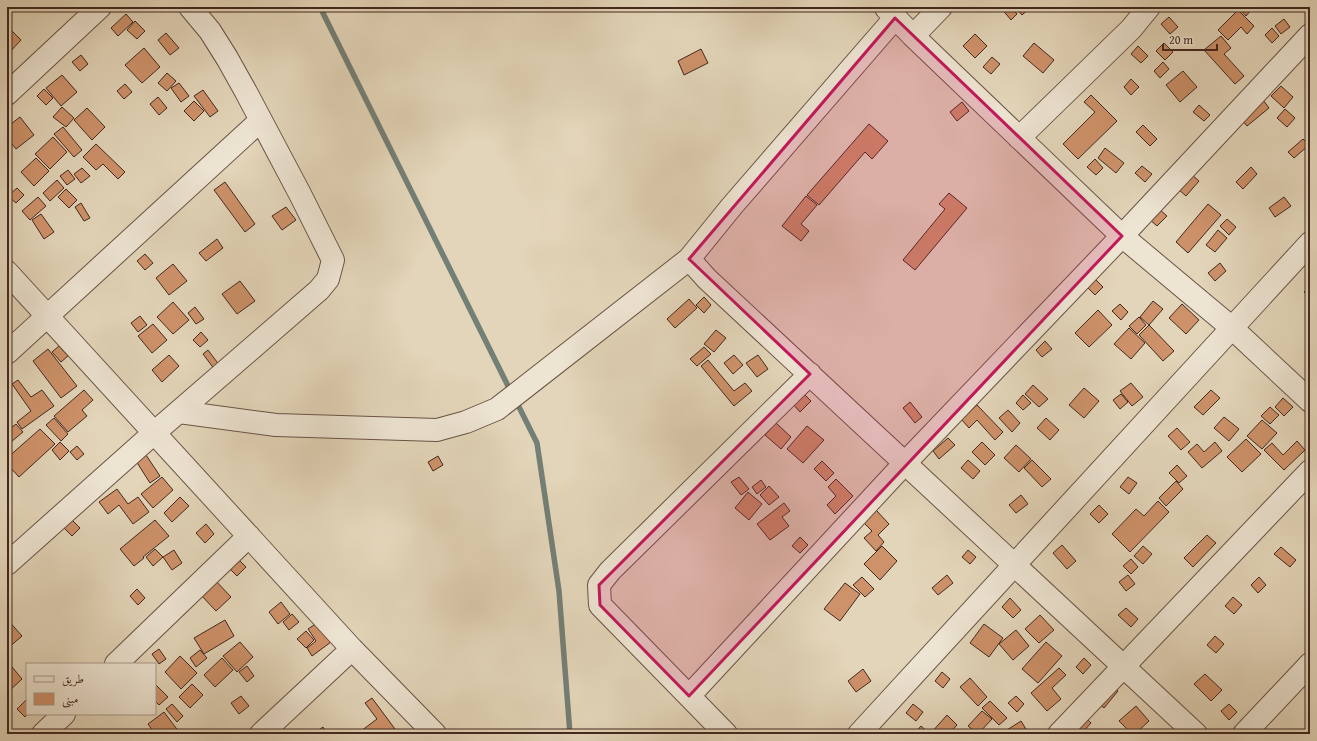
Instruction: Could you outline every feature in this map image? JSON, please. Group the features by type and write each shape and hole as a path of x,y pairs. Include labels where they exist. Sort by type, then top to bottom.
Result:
{"street":[{"path":"7,94 100,7"},
{"path":"7,564 154,433 319,290 328,279 333,260 300,194 227,58 210,31 190,7"},
{"path":"913,36 941,7"},
{"path":"1019,138 1131,29 1149,7"},
{"path":"179,412 276,425 437,430 466,422 497,409 689,259 890,12 913,36 1122,236 1232,328 1310,401"},
{"path":"689,696 905,463 1122,236 1310,35"},
{"path":"7,353 260,120"},
{"path":"859,734 1310,243"},
{"path":"689,259 707,279 1196,734"},
{"path":"7,272 352,649 435,734"},
{"path":"726,734 600,605 599,585 610,571 810,374"},
{"path":"1059,734 1310,472"},
{"path":"117,663 248,536"},
{"path":"261,734 352,649"},
{"path":"1244,734 1310,664"},
{"path":"43,734 63,715"}],"highlighted area":[{"path":"895,18 1122,236 689,696 600,605 599,585 810,374 689,259"}],"building":[{"path":"1011,7 1017,14 1011,20 1001,8"},
{"path":"1031,7 1022,15 1016,8"},
{"path":"1238,7 1250,7 1252,9 1246,16"},
{"path":"1238,10 1254,26 1247,34 1241,27 1228,40 1218,30"},
{"path":"126,14 133,22 118,36 111,28"},
{"path":"1169,17 1178,27 1170,34 1161,24"},
{"path":"1284,19 1290,27 1281,34 1275,26"},
{"path":"135,21 145,31 137,39 127,30"},
{"path":"1272,28 1279,36 1272,43 1265,35"},
{"path":"12,31 21,40 7,55 7,36"},
{"path":"166,33 179,48 170,55 158,40"},
{"path":"975,34 987,46 975,58 963,46"},
{"path":"1221,36 1231,48 1224,54 1244,76 1235,84 1204,50"},
{"path":"1034,43 1054,60 1043,73 1023,56"},
{"path":"1164,43 1173,52 1165,60 1156,51"},
{"path":"1138,46 1148,56 1141,63 1131,54"},
{"path":"144,48 160,67 142,83 125,65"},
{"path":"701,49 708,63 684,75 678,61"},
{"path":"81,55 88,64 80,71 72,62"},
{"path":"992,57 1000,64 991,74 983,67"},
{"path":"1163,62 1169,69 1160,78 1154,71"},
{"path":"1183,71 1197,87 1180,102 1166,85"},
{"path":"167,73 176,81 167,91 158,83"},
{"path":"62,75 77,92 61,106 46,88"},
{"path":"1131,79 1139,87 1131,95 1124,87"},
{"path":"179,83 189,96 181,102 171,88"},
{"path":"125,84 132,92 124,99 117,91"},
{"path":"1281,86 1293,97 1284,108 1271,96"},
{"path":"44,89 53,98 46,105 37,96"},
{"path":"203,90 218,111 210,117 194,96"},
{"path":"1091,95 1117,121 1078,159 1063,144 1095,112 1084,102"},
{"path":"158,97 167,108 159,115 150,104"},
{"path":"1263,100 1269,108 1247,126 1241,119"},
{"path":"194,101 204,111 194,121 184,111"},
{"path":"962,102 969,111 957,121 950,112"},
{"path":"1199,105 1210,115 1204,121 1193,112"},
{"path":"62,107 74,118 66,127 53,117"},
{"path":"87,108 105,127 92,140 74,120"},
{"path":"1285,109 1295,118 1287,127 1277,118"},
{"path":"20,117 34,135 16,149 7,138 7,127"},
{"path":"869,124 888,141 872,159 865,152 819,205 807,195"},
{"path":"1143,125 1157,139 1150,146 1136,132"},
{"path":"63,127 82,150 74,157 54,134"},
{"path":"53,137 67,152 50,169 35,154"},
{"path":"1303,139 1309,145 1294,158 1288,152"},
{"path":"96,144 125,172 118,179 103,164 96,170 83,157"},
{"path":"1105,148 1124,163 1116,173 1098,158"},
{"path":"36,158 49,171 34,186 21,172"},
{"path":"1095,159 1103,168 1096,175 1087,167"},
{"path":"1142,166 1152,174 1145,182 1135,173"},
{"path":"1251,167 1257,174 1243,189 1236,182"},
{"path":"82,168 90,176 81,183 74,174"},
{"path":"68,170 75,179 67,185 60,176"},
{"path":"1191,174 1199,181 1186,196 1178,189"},
{"path":"57,180 64,188 50,201 43,193"},
{"path":"225,182 255,224 245,232 214,190"},
{"path":"17,188 24,195 16,203 8,196"},
{"path":"66,189 77,200 69,208 58,197"},
{"path":"949,193 967,208 915,270 903,260 945,209 939,204"},
{"path":"806,196 817,205 801,224 809,231 801,241 782,226"},
{"path":"38,197 46,206 30,220 22,211"},
{"path":"1284,197 1291,206 1275,217 1269,208"},
{"path":"81,203 90,218 84,221 75,207"},
{"path":"1208,204 1221,215 1188,253 1176,242"},
{"path":"286,207 296,220 282,230 272,216"},
{"path":"1159,209 1167,216 1157,226 1149,219"},
{"path":"41,214 54,232 44,239 32,220"},
{"path":"1227,219 1236,227 1229,235 1220,226"},
{"path":"1218,230 1227,238 1215,252 1206,245"},
{"path":"217,239 223,248 206,261 199,253"},
{"path":"145,254 153,263 145,270 137,261"},
{"path":"1220,263 1226,271 1215,281 1208,273"},
{"path":"173,264 187,281 169,295 156,278"},
{"path":"1095,279 1103,287 1095,295 1087,287"},
{"path":"240,281 255,301 237,314 222,294"},
{"path":"1310,286 1310,298 1304,292"},
{"path":"704,297 711,305 704,313 696,305"},
{"path":"689,299 697,308 675,328 667,319"},
{"path":"1153,301 1163,309 1149,325 1140,317"},
{"path":"173,302 189,320 173,334 157,317"},
{"path":"1120,304 1128,312 1121,320 1112,311"},
{"path":"1182,304 1199,320 1186,334 1169,318"},
{"path":"195,307 204,319 196,324 188,313"},
{"path":"1098,310 1112,325 1089,347 1075,333"},
{"path":"140,316 147,325 138,332 131,323"},
{"path":"1139,317 1146,325 1137,334 1129,326"},
{"path":"153,324 167,340 152,353 138,336"},
{"path":"1149,325 1174,351 1163,361 1139,335"},
{"path":"1129,328 1145,343 1131,359 1114,344"},
{"path":"716,330 726,338 714,352 704,344"},
{"path":"201,332 208,340 200,347 193,340"},
{"path":"1045,341 1052,349 1042,357 1036,350"},
{"path":"59,346 68,356 61,362 52,352"},
{"path":"704,347 711,354 697,366 690,359"},
{"path":"48,349 77,386 61,398 33,361"},
{"path":"208,350 220,366 215,370 203,354"},
{"path":"169,355 179,366 162,382 152,370"},
{"path":"734,355 743,365 733,374 724,363"},
{"path":"758,355 768,369 757,377 746,363"},
{"path":"708,360 734,391 745,383 752,391 734,406 701,366"},
{"path":"18,380 31,397 42,390 54,406 22,429 17,422 31,411 12,384"},
{"path":"1131,383 1143,397 1132,406 1120,391"},
{"path":"1033,385 1048,399 1039,407 1025,394"},
{"path":"1084,388 1099,401 1084,418 1069,405"},
{"path":"84,390 93,400 82,410 87,416 68,432 54,416"},
{"path":"1211,390 1220,398 1203,415 1194,407"},
{"path":"803,393 811,401 800,412 792,403"},
{"path":"1121,394 1128,402 1120,409 1113,400"},
{"path":"1023,395 1031,403 1023,410 1016,403"},
{"path":"1283,398 1293,407 1284,416 1275,407"},
{"path":"910,402 922,417 915,423 903,408"},
{"path":"977,405 1003,432 995,440 977,420 969,428 961,419"},
{"path":"1270,407 1279,415 1270,424 1261,416"},
{"path":"1008,410 1020,423 1012,432 999,418"},
{"path":"1224,417 1239,429 1229,441 1214,428"},
{"path":"54,418 68,434 61,441 46,425"},
{"path":"1046,418 1059,430 1050,440 1037,428"},
{"path":"1262,420 1277,433 1262,449 1247,436"},
{"path":"776,423 791,437 781,449 765,435"},
{"path":"16,424 23,432 11,442 7,437 7,431"},
{"path":"807,426 824,440 803,463 787,449"},
{"path":"1177,428 1190,442 1181,450 1168,436"},
{"path":"40,429 55,444 19,477 7,464 7,458"},
{"path":"948,438 955,445 939,459 933,451"},
{"path":"1246,439 1261,454 1242,472 1227,457"},
{"path":"1297,441 1305,450 1284,470 1264,450 1272,443 1283,455"},
{"path":"60,442 69,451 60,460 52,450"},
{"path":"982,442 995,455 985,465 972,452"},
{"path":"1215,442 1222,451 1202,468 1188,452 1197,444 1204,452"},
{"path":"1016,445 1031,459 1019,472 1004,458"},
{"path":"77,446 84,454 77,460 70,452"},
{"path":"146,455 160,476 150,483 136,461"},
{"path":"438,456 443,465 433,471 428,462"},
{"path":"968,460 980,471 973,479 961,468"},
{"path":"1032,460 1051,479 1042,487 1024,468"},
{"path":"822,461 834,473 826,481 814,469"},
{"path":"1177,465 1187,476 1179,483 1169,473"},
{"path":"162,477 173,490 153,508 141,494"},
{"path":"739,477 749,489 741,495 731,482"},
{"path":"1128,477 1137,483 1129,494 1120,487"},
{"path":"836,479 853,496 835,514 827,505 836,496 828,487"},
{"path":"761,480 766,487 757,494 752,487"},
{"path":"1176,481 1183,489 1166,506 1159,498"},
{"path":"769,486 779,497 769,505 760,495"},
{"path":"117,489 128,504 138,497 149,512 133,524 119,505 108,514 99,502"},
{"path":"748,492 762,504 749,520 735,508"},
{"path":"1021,495 1028,504 1016,513 1009,505"},
{"path":"180,497 189,506 172,522 164,513"},
{"path":"1158,501 1169,512 1130,552 1112,534 1136,509 1144,516"},
{"path":"784,503 790,511 782,517 789,526 770,540 757,524"},
{"path":"1099,505 1108,514 1099,523 1090,514"},
{"path":"876,510 889,524 878,535 884,542 876,551 864,538 872,531 863,522"},
{"path":"72,520 80,528 72,536 64,528"},
{"path":"155,520 169,536 134,566 120,549"},
{"path":"206,524 214,534 205,543 196,533"},
{"path":"1207,535 1216,543 1193,567 1184,558"},
{"path":"800,537 808,545 800,553 792,546"},
{"path":"1062,545 1076,561 1067,569 1053,553"},
{"path":"882,546 897,561 880,580 864,564"},
{"path":"1143,546 1152,554 1143,564 1134,556"},
{"path":"1281,547 1296,560 1290,567 1274,554"},
{"path":"155,549 163,557 153,566 146,557"},
{"path":"174,550 182,563 172,570 163,557"},
{"path":"968,550 976,557 970,564 962,557"},
{"path":"238,559 246,567 237,576 229,568"},
{"path":"1131,559 1138,567 1131,574 1123,566"},
{"path":"947,575 953,583 938,595 932,588"},
{"path":"1128,575 1135,584 1126,591 1119,582"},
{"path":"862,577 874,589 865,597 853,585"},
{"path":"1259,577 1266,585 1258,593 1251,585"},
{"path":"215,580 231,597 216,611 200,594"},
{"path":"845,583 860,594 840,621 824,609"},
{"path":"137,589 145,598 138,605 130,596"},
{"path":"1233,597 1242,605 1234,614 1225,606"},
{"path":"1010,598 1021,610 1013,618 1002,607"},
{"path":"281,602 290,614 278,624 269,612"},
{"path":"1126,608 1138,619 1131,627 1118,615"},
{"path":"292,614 299,622 289,630 283,622"},
{"path":"1040,615 1054,630 1039,643 1025,629"},
{"path":"7,619 22,636 7,649"},
{"path":"225,620 234,636 204,654 194,638"},
{"path":"317,623 331,642 312,656 307,648 316,641 308,629"},
{"path":"984,624 1003,638 989,657 970,643"},
{"path":"1016,630 1029,646 1013,660 999,644"},
{"path":"306,631 314,640 306,648 297,639"},
{"path":"1215,636 1224,644 1216,653 1207,645"},
{"path":"240,642 253,657 237,672 223,656"},
{"path":"1046,642 1062,656 1038,683 1022,669"},
{"path":"159,649 166,659 159,664 152,654"},
{"path":"200,650 207,658 196,667 190,658"},
{"path":"180,656 197,673 181,689 165,672"},
{"path":"222,658 233,670 215,687 204,675"},
{"path":"1084,658 1091,665 1083,674 1076,667"},
{"path":"8,662 22,679 7,693 7,663"},
{"path":"247,666 254,676 247,682 239,672"},
{"path":"1059,668 1066,675 1052,688 1061,699 1047,711 1031,693"},
{"path":"863,669 871,681 856,692 848,681"},
{"path":"942,672 950,679 943,688 935,681"},
{"path":"1205,674 1222,690 1211,701 1194,684"},
{"path":"970,678 987,697 978,706 960,687"},
{"path":"192,684 203,695 190,708 179,697"},
{"path":"1110,684 1118,691 1104,708 1096,701"},
{"path":"156,685 168,697 159,705 156,702"},
{"path":"241,696 249,706 239,714 231,703"},
{"path":"1016,696 1024,704 1017,712 1008,703"},
{"path":"372,698 395,729 389,734 357,734 377,719 365,703"},
{"path":"26,700 26,715 25,717 17,709"},
{"path":"990,701 1007,718 999,725 982,708"},
{"path":"172,704 183,716 177,722 166,709"},
{"path":"913,704 923,712 916,721 906,713"},
{"path":"1229,704 1237,712 1229,720 1221,711"},
{"path":"1136,706 1149,721 1135,734 1132,734 1119,721"},
{"path":"982,711 992,719 978,734 968,726"},
{"path":"164,712 179,732 176,734 155,734 148,724"},
{"path":"947,715 957,725 949,734 932,734 931,733"},
{"path":"1083,715 1091,723 1081,734 1072,734"},
{"path":"1021,721 1029,734 1010,734 1007,730"},
{"path":"921,726 930,734 914,734"},
{"path":"323,727 328,734 313,734"},
{"path":"182,729 187,734 177,734"}],"waterway":[{"path":"320,7 511,392"},
{"path":"515,399 537,443 559,591 570,734"}]}
